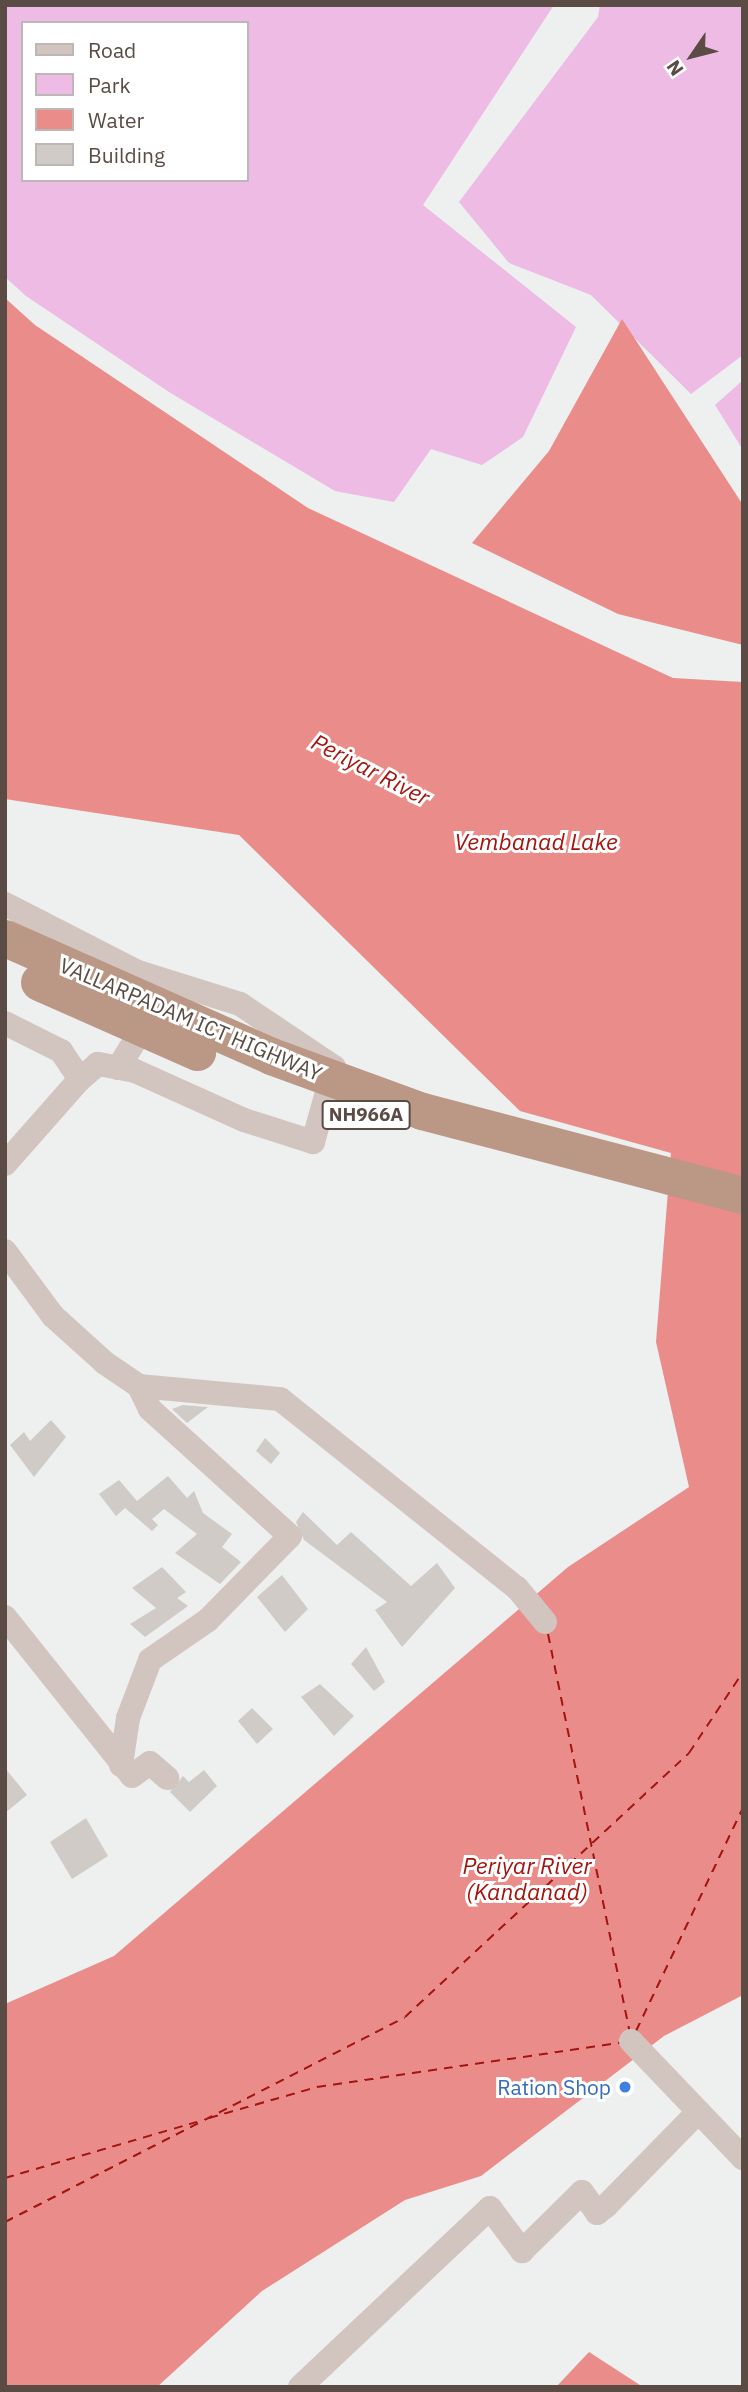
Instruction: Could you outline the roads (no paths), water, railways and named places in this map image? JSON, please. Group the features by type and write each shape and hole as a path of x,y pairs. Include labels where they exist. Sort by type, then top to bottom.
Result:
{"highway":[{"name":"VALLARPADAM ICT HIGHWAY","path":"5,938 271,1056 422,1111 743,1195"},
{"name":"VALLARPADAM ICT HIGHWAY","path":"5,966 119,1019 331,1104 499,1158 743,1220"}],"street":[{"path":"5,904 138,972 240,1004 334,1068 313,1142 118,1068 98,1064 80,1079 5,1164"},
{"path":"118,1068 172,983"},
{"path":"5,1023 61,1051 80,1079"},
{"path":"5,1251 53,1316 139,1386 150,1409 290,1536 208,1620 150,1660 128,1718 121,1765"},
{"path":"139,1386 281,1399 517,1588 545,1622"},
{"path":"5,1617 132,1776 150,1763 167,1778"},
{"path":"631,2041 743,2158"},
{"path":"300,2387 490,2208 522,2251 582,2192 597,2213 606,2206 698,2112"}],"water":[{"path":"5,298 35,325 308,508 673,678 743,682 743,1995 664,2036 481,2176 405,2200 262,2291 157,2387 5,2387 5,2004 114,1956 568,1567 689,1487 656,1342 671,1153 520,1111 239,835 5,799"},
{"path":"622,319 743,505 743,645 618,614 472,543 549,451"},
{"path":"589,2352 643,2387 556,2387"}],"place":[{"name":"Ration Shop","path":"625,2087"}],"water label":[{"name":"Periyar River","path":"371,769"},
{"name":"Vembanad Lake","path":"536,841"},
{"name":"Periyar River (Kandanad)","path":"527,1878"}]}
